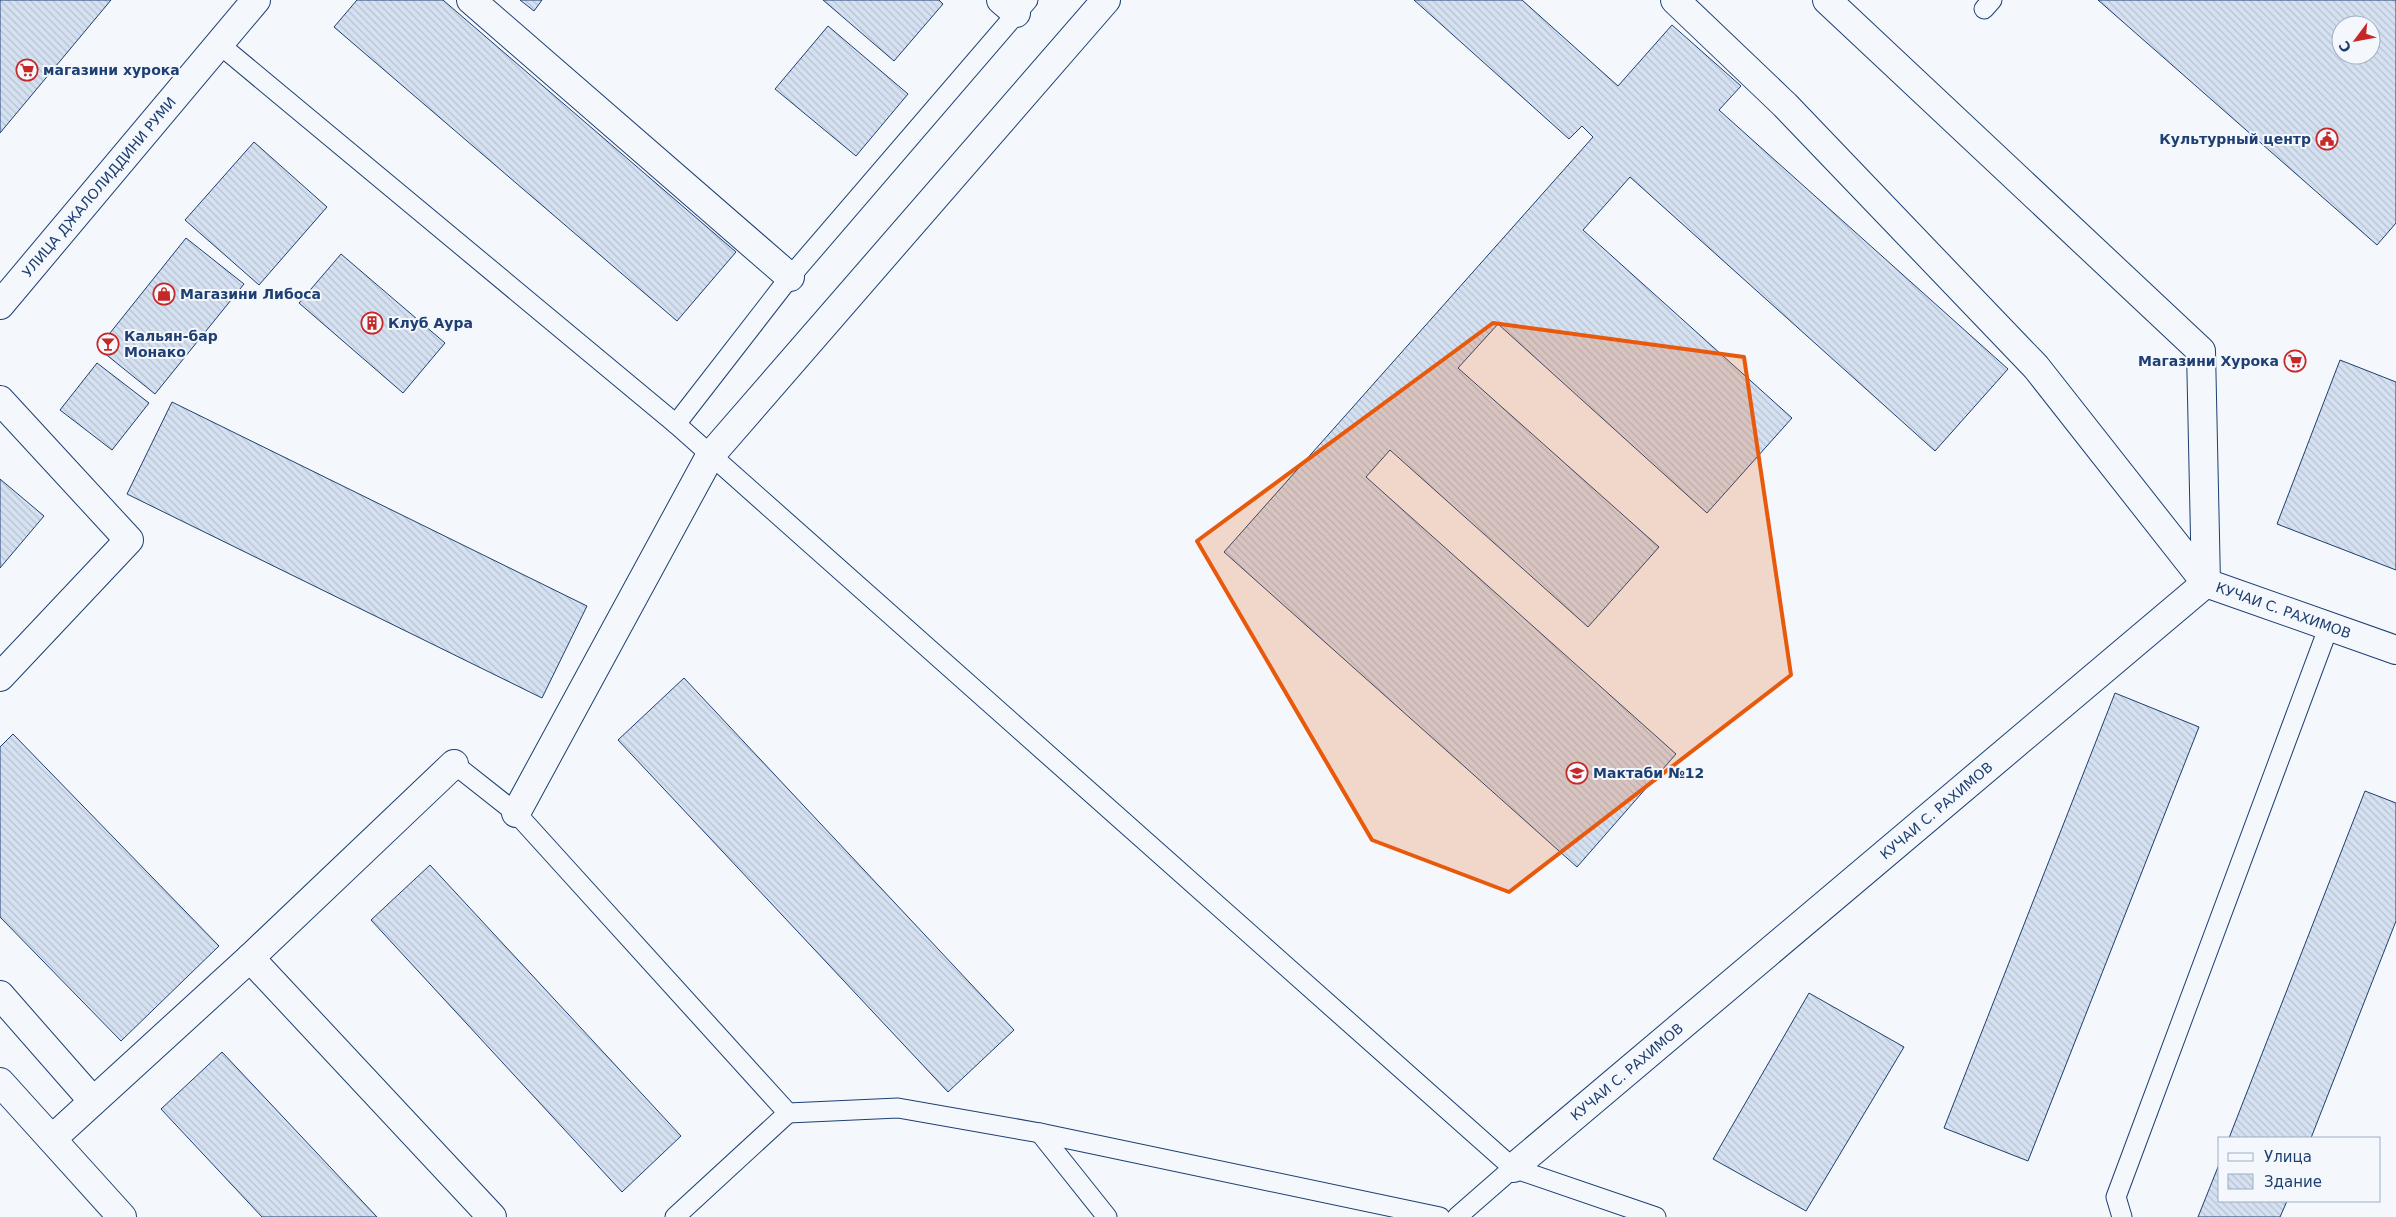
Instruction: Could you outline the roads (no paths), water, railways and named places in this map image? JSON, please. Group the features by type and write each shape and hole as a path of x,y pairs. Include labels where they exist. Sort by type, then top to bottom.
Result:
{"street":[{"name":"УЛИЦА ДЖАЛОЛИДДИНИ РУМИ","path":"0,305 256,0"},
{"path":"471,0 790,277"},
{"path":"516,813 710,456 1106,0"},
{"path":"1675,0 1785,105 2036,367 2206,583"},
{"path":"1827,0 2201,350 2206,583"},
{"path":"0,400 129,540 0,677"},
{"name":"КУЧАИ С. РАХИМОВ","path":"1513,1168 2206,583 2396,650"},
{"path":"52,1139 250,958 454,764"},
{"path":"250,958 492,1217"},
{"path":"0,994 93,1101"},
{"path":"0,1082 122,1217"}],"lane":[{"path":"676,424 790,277 1015,4"},
{"path":"220,44 676,424 1513,1168 1656,1217"},
{"path":"2122,1217 2116,1197 2329,626"},
{"path":"454,764 516,813 788,1113"},
{"path":"675,1217 788,1113 898,1108 1040,1133 1440,1217"},
{"path":"1040,1133 1107,1217"},
{"path":"1457,1217 1513,1168"}],"place":[{"name":"магазини хурока","path":"27,70"},
{"name":"Культурный центр","path":"2327,139"},
{"name":"Магазини Либоса","path":"164,294"},
{"name":"Клуб Аура","path":"372,323"},
{"name":"Кальян-бар Монако","path":"108,344"},
{"name":"Магазини Хурока","path":"2295,361"},
{"name":"Мактаби №12","path":"1577,773"}]}
